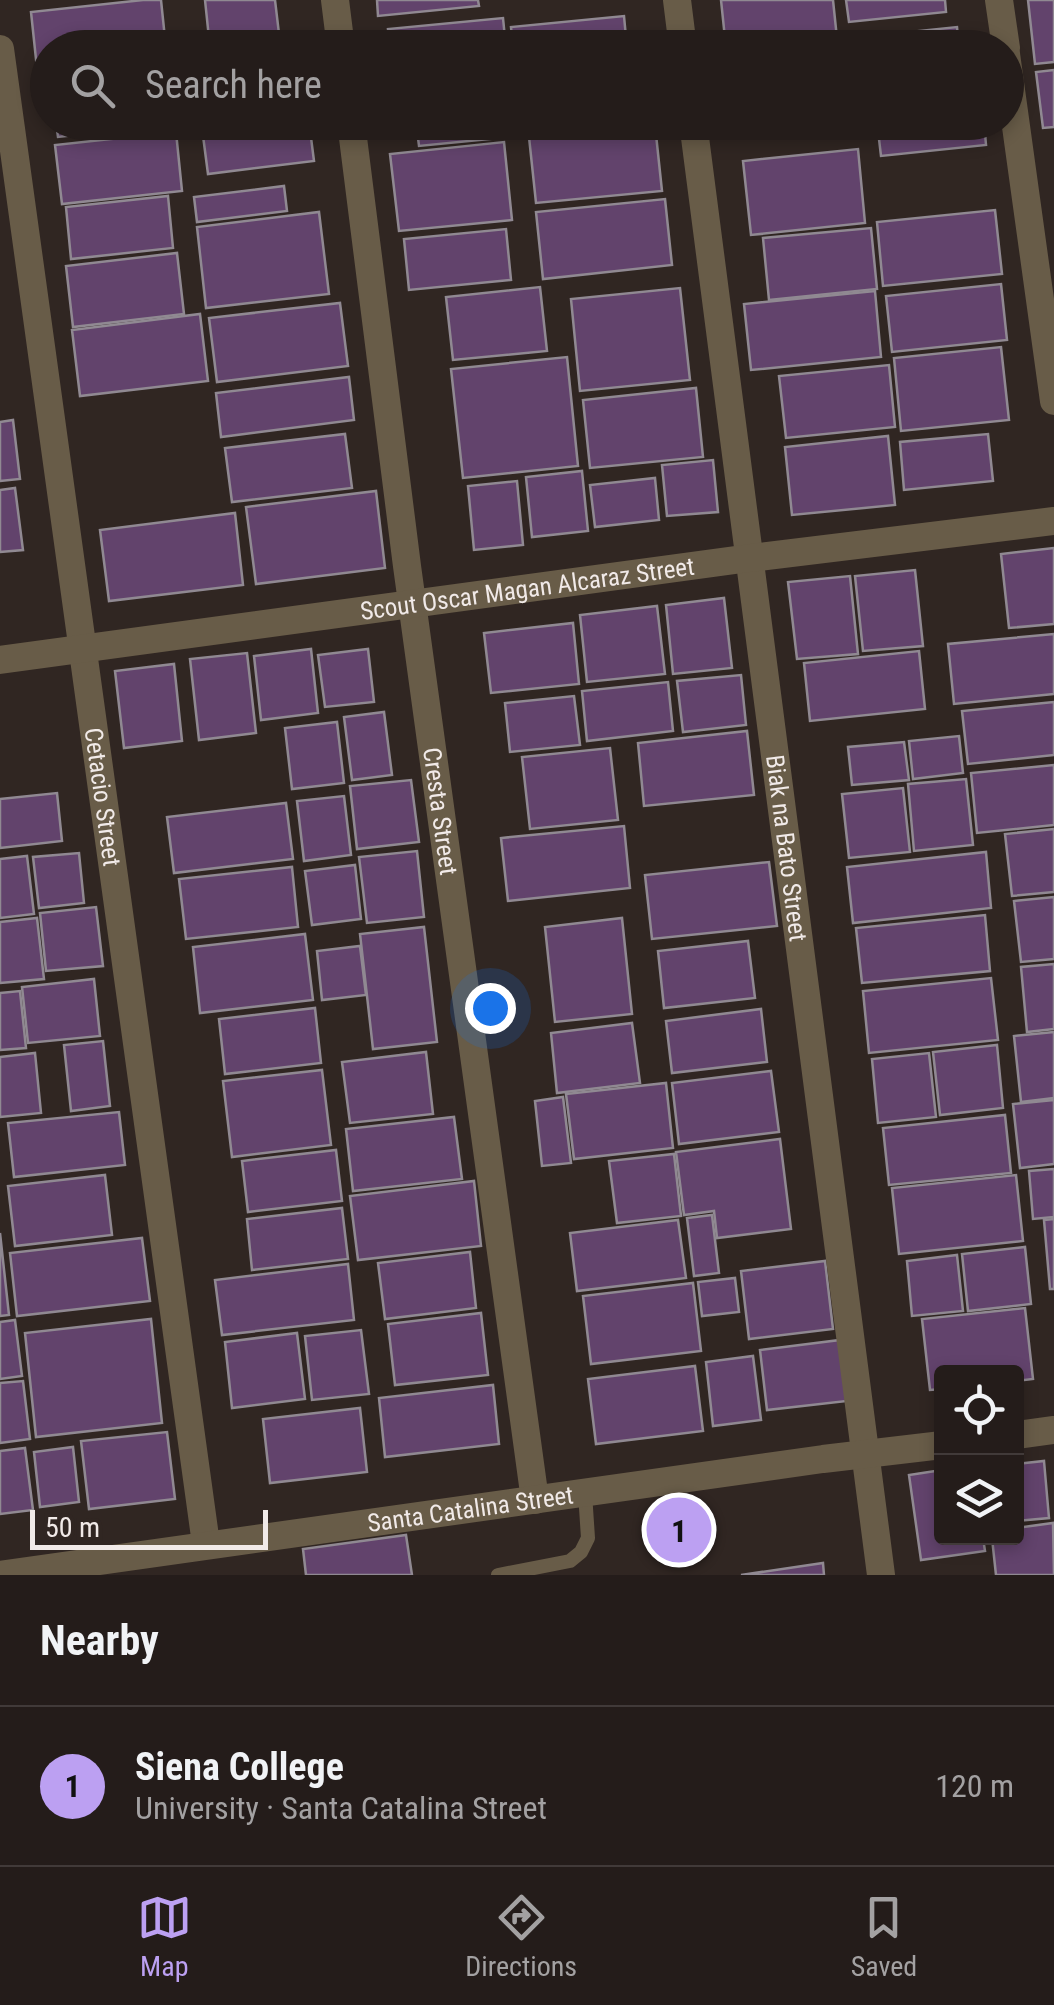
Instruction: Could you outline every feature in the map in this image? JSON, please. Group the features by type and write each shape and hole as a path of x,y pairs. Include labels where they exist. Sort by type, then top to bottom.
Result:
{"street":[{"path":"335,0 339,30"},
{"path":"677,0 681,30"},
{"path":"999,0 1003,30"},
{"name":"Cetacio Street","path":"0,49 206,1544"},
{"name":"Cresta Street","path":"353,140 535,1500"},
{"name":"Biak na Bato Street","path":"695,140 881,1575"},
{"path":"1018,140 1054,400"},
{"name":"Scout Oscar Magan Alcaraz Street","path":"0,660 1054,520"},
{"path":"1024,1434 1054,1430"},
{"name":"Santa Catalina Street","path":"0,1574 934,1446"}],"lane":[{"path":"498,1575 570,1561 581,1552 588,1538 585,1493"}],"building":[{"path":"161,0 164,30 33,30 31,12"},
{"path":"205,0 275,0 279,30 208,30"},
{"path":"377,0 478,0 479,6 378,16"},
{"path":"721,0 833,0 836,30 724,30"},
{"path":"846,0 945,0 946,12 849,22"},
{"path":"1028,0 1054,0 1054,62 1035,64"},
{"path":"624,16 625,30 511,30 511,27"},
{"path":"503,18 504,30 388,30"},
{"path":"1054,70 1054,127 1043,128 1036,72"},
{"path":"102,140 177,140 182,191 62,204 55,145"},
{"path":"204,140 311,140 314,161 208,174"},
{"path":"418,140 479,140 419,146"},
{"path":"529,140 657,140 662,191 536,203"},
{"path":"879,140 986,140 986,145 881,156"},
{"path":"504,142 512,220 399,231 390,154"},
{"path":"858,149 865,223 751,235 743,161"},
{"path":"284,186 287,211 197,222 194,197"},
{"path":"168,196 173,248 71,259 66,207"},
{"path":"665,199 672,265 543,279 536,212"},
{"path":"995,210 1002,274 883,286 877,222"},
{"path":"319,212 329,294 206,308 197,227"},
{"path":"871,228 877,289 769,300 763,238"},
{"path":"506,229 511,280 409,290 404,239"},
{"path":"177,253 184,314 73,327 66,266"},
{"path":"1001,284 1007,340 892,352 886,296"},
{"path":"540,287 547,351 453,360 446,297"},
{"path":"680,288 690,380 580,391 571,299"},
{"path":"875,291 881,357 751,370 744,304"},
{"path":"340,303 348,366 217,382 209,318"},
{"path":"200,314 208,381 80,396 72,330"},
{"path":"1001,347 1009,420 901,431 894,358"},
{"path":"567,357 578,466 463,478 451,369"},
{"path":"889,365 895,427 786,438 779,376"},
{"path":"349,377 354,420 221,437 216,393"},
{"path":"696,388 703,457 590,468 583,400"},
{"path":"13,420 20,479 0,481 0,422"},
{"path":"345,434 352,488 232,502 225,448"},
{"path":"988,434 993,481 904,490 900,442"},
{"path":"888,436 895,505 792,515 785,447"},
{"path":"713,460 718,512 667,516 662,465"},
{"path":"582,471 588,531 532,537 526,477"},
{"path":"655,478 659,520 595,527 590,485"},
{"path":"517,481 523,545 474,550 468,486"},
{"path":"15,488 23,550 0,552 0,490"},
{"path":"376,491 385,568 256,584 246,507"},
{"path":"235,513 243,585 109,601 100,530"},
{"path":"1054,548 1054,624 1009,628 1001,554"},
{"path":"915,570 923,646 863,651 855,576"},
{"path":"850,576 858,654 797,659 788,582"},
{"path":"724,598 732,668 673,674 666,605"},
{"path":"657,606 665,674 587,682 580,615"},
{"path":"573,623 579,684 491,693 484,633"},
{"path":"1054,634 1054,694 954,704 948,644"},
{"path":"311,649 318,713 261,720 254,656"},
{"path":"368,649 374,702 325,707 318,655"},
{"path":"919,651 925,709 810,721 804,663"},
{"path":"247,653 256,733 199,740 190,659"},
{"path":"174,664 182,741 124,748 115,671"},
{"path":"741,675 746,725 683,732 677,681"},
{"path":"668,682 673,731 587,741 582,691"},
{"path":"574,696 580,745 510,752 505,703"},
{"path":"1054,702 1054,755 968,764 962,711"},
{"path":"384,712 392,775 352,780 344,717"},
{"path":"337,722 344,783 292,789 285,728"},
{"path":"747,731 754,795 644,806 638,743"},
{"path":"959,736 963,773 913,779 909,741"},
{"path":"904,742 909,780 852,785 848,747"},
{"path":"610,748 618,820 530,829 522,757"},
{"path":"1054,765 1054,825 977,833 971,773"},
{"path":"966,779 973,845 914,851 908,784"},
{"path":"411,780 419,842 357,849 350,786"},
{"path":"903,788 910,852 849,858 842,794"},
{"path":"57,793 62,841 0,848 0,799"},
{"path":"344,796 351,855 304,861 297,801"},
{"path":"286,803 293,859 174,873 167,817"},
{"path":"624,826 630,888 508,901 501,838"},
{"path":"1054,829 1054,892 1012,896 1005,834"},
{"path":"417,851 424,917 367,923 359,857"},
{"path":"986,852 991,908 853,923 847,867"},
{"path":"79,853 84,903 39,908 33,857"},
{"path":"27,856 34,914 0,918 0,859"},
{"path":"769,862 777,926 652,939 645,875"},
{"path":"355,865 361,919 312,925 305,871"},
{"path":"292,867 298,927 186,939 179,879"},
{"path":"1054,897 1054,959 1021,962 1014,901"},
{"path":"96,907 103,966 46,971 40,913"},
{"path":"985,915 990,971 862,983 856,928"},
{"path":"37,918 44,979 0,983 0,922"},
{"path":"622,918 632,1014 555,1022 545,927"},
{"path":"424,927 437,1042 373,1049 360,934"},
{"path":"305,934 313,1000 200,1013 193,947"},
{"path":"748,941 755,998 664,1008 658,951"},
{"path":"360,946 366,995 322,1000 317,951"},
{"path":"1054,964 1054,1029 1027,1032 1021,967"},
{"path":"991,978 998,1040 869,1053 863,991"},
{"path":"94,979 100,1036 28,1043 22,987"},
{"path":"20,991 26,1048 0,1050 0,993"},
{"path":"315,1008 321,1063 225,1074 219,1019"},
{"path":"761,1009 767,1062 672,1073 666,1021"},
{"path":"632,1023 640,1083 557,1093 551,1033"},
{"path":"1054,1032 1054,1098 1021,1102 1014,1036"},
{"path":"103,1041 110,1106 71,1111 64,1045"},
{"path":"997,1045 1003,1108 940,1115 933,1052"},
{"path":"426,1052 433,1114 350,1123 342,1062"},
{"path":"35,1053 41,1113 0,1117 0,1057"},
{"path":"929,1053 936,1117 878,1123 872,1059"},
{"path":"322,1070 331,1145 232,1157 223,1081"},
{"path":"771,1071 779,1132 679,1144 672,1083"},
{"path":"666,1083 673,1148 574,1159 566,1094"},
{"path":"563,1097 571,1163 542,1166 535,1101"},
{"path":"1054,1100 1054,1164 1020,1168 1013,1104"},
{"path":"119,1112 125,1165 14,1177 8,1123"},
{"path":"1005,1115 1011,1173 889,1185 883,1128"},
{"path":"454,1117 462,1179 353,1191 346,1129"},
{"path":"780,1139 791,1229 717,1238 714,1211 684,1215 676,1152"},
{"path":"336,1150 342,1201 248,1212 242,1161"},
{"path":"674,1154 681,1216 617,1223 609,1161"},
{"path":"1054,1169 1054,1217 1033,1219 1029,1171"},
{"path":"105,1175 112,1235 15,1246 8,1186"},
{"path":"1016,1175 1023,1241 899,1254 892,1188"},
{"path":"474,1181 481,1246 358,1260 350,1196"},
{"path":"342,1208 348,1259 252,1270 247,1219"},
{"path":"712,1215 719,1273 694,1276 687,1218"},
{"path":"1054,1219 1054,1289 1050,1289 1044,1220"},
{"path":"678,1220 686,1278 577,1291 570,1233"},
{"path":"0,1233 9,1315 0,1316"},
{"path":"142,1238 150,1301 17,1316 10,1253"},
{"path":"1025,1247 1031,1304 968,1311 962,1254"},
{"path":"470,1252 476,1308 385,1319 378,1263"},
{"path":"957,1255 963,1311 912,1316 907,1261"},
{"path":"825,1261 833,1329 749,1339 741,1271"},
{"path":"348,1264 354,1320 222,1335 215,1280"},
{"path":"735,1278 739,1312 702,1316 698,1282"},
{"path":"693,1283 701,1351 591,1364 583,1296"},
{"path":"1025,1308 1033,1379 1024,1380 1024,1365 934,1365 934,1390 930,1390 922,1319"},
{"path":"481,1313 488,1375 395,1385 388,1324"},
{"path":"151,1319 162,1423 36,1437 25,1333"},
{"path":"15,1320 22,1376 0,1379 0,1322"},
{"path":"361,1330 369,1394 312,1400 305,1336"},
{"path":"297,1333 305,1399 232,1408 225,1342"},
{"path":"840,1340 847,1401 767,1410 760,1350"},
{"path":"753,1356 761,1420 713,1426 706,1362"},
{"path":"695,1366 703,1431 596,1444 588,1379"},
{"path":"23,1381 30,1439 0,1443 0,1383"},
{"path":"493,1385 499,1444 385,1457 379,1398"},
{"path":"360,1408 367,1472 270,1483 263,1419"},
{"path":"167,1432 175,1499 89,1509 81,1441"},
{"path":"73,1447 79,1502 40,1507 34,1452"},
{"path":"25,1448 33,1510 0,1514 0,1451"},
{"path":"1044,1461 1049,1518 1024,1520 1024,1463"},
{"path":"934,1471 934,1545 984,1545 985,1551 921,1560 909,1475"},
{"path":"1053,1523 1054,1575 996,1575 993,1545 1024,1545 1024,1527"},
{"path":"406,1535 412,1575 306,1575 303,1549"},
{"path":"823,1563 824,1575 741,1575"}],"place":[{"name":"Siena College","path":"679,1530"}]}
